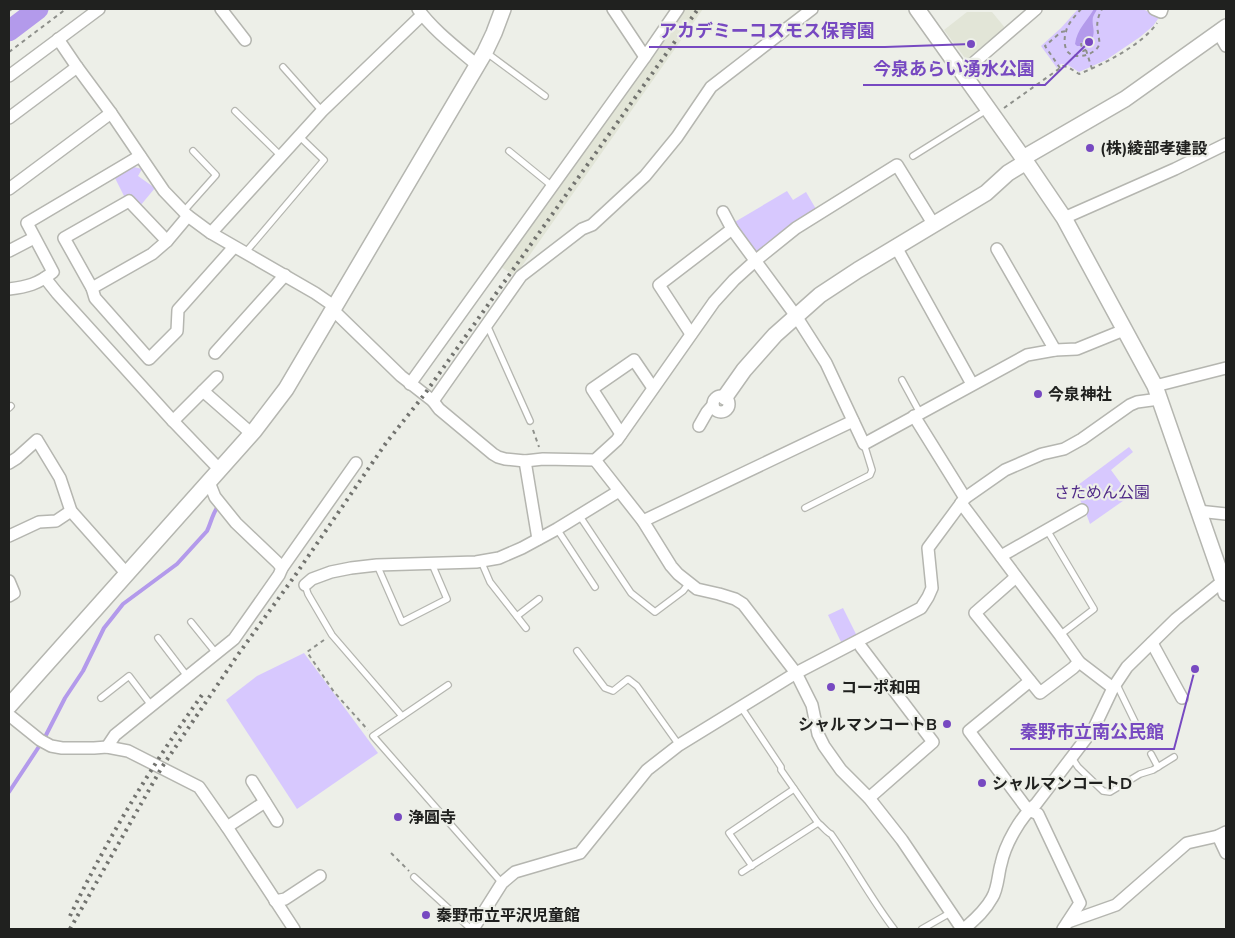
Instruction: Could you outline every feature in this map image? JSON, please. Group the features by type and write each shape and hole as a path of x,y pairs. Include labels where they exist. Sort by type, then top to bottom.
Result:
{"street":[{"path":"9,76 99,9"},
{"path":"221,9 245,40"},
{"path":"9,706 252,434 286,389 481,58 494,33 503,9"},
{"path":"613,9 645,57"},
{"path":"410,384 678,9"},
{"path":"433,401 521,276 582,229 592,225 646,176 677,138 711,87 812,9"},
{"path":"595,460 643,521 678,574 697,589 719,594 743,604 796,674 812,705 818,734 824,746 841,770 868,798 902,840 950,913 963,929 982,912 994,896 1001,860 1010,838 1029,810 1036,804 1094,728 1114,685 1127,667 1176,619 1225,587 1157,392 1124,330 1064,218 917,9"},
{"path":"963,72 1036,9"},
{"path":"211,233 322,111 420,12 451,42 481,58"},
{"path":"699,426 775,335 820,295 986,193 1025,160 1125,99 1222,30 1226,46"},
{"path":"58,39 164,191 185,214 234,247 315,293 333,308 401,376 498,457 525,461 543,458 595,460 621,434 714,302 734,280 755,260 802,224 897,165 934,225"},
{"path":"9,118 77,67"},
{"path":"9,189 111,113"},
{"path":"1064,218 1175,169 1226,144"},
{"path":"9,289 27,287 41,281 53,272 26,223 140,156"},
{"path":"166,241 129,201 64,238 92,288 95,298 149,359 177,331 178,310 234,247"},
{"path":"723,212 732,229 796,316 826,363 864,444 1027,355 1055,350 1077,349 1124,330"},
{"path":"92,288 152,254 166,241 185,214"},
{"path":"691,334 659,285 732,229"},
{"path":"9,251 34,238"},
{"path":"896,247 972,384"},
{"path":"996,249 1055,350"},
{"path":"215,353 284,275"},
{"path":"45,278 173,421 220,470"},
{"path":"621,434 592,389 634,360 653,388"},
{"path":"472,929 502,882 514,872 580,853 647,770 679,744 796,674 921,608 932,588 928,548 963,501 1005,470 1042,454 1064,449 1082,439 1130,404 1157,392 1226,368"},
{"path":"173,421 217,377"},
{"path":"203,391 252,434"},
{"path":"917,414 963,501 1016,577 1078,662 1114,685"},
{"path":"643,521 853,421"},
{"path":"9,463 36,440 60,478 71,511 127,574"},
{"path":"525,461 538,539"},
{"path":"107,747 115,735 234,639 356,463"},
{"path":"209,482 215,497 236,524 282,568"},
{"path":"305,585 312,579 331,572 351,568 377,565 481,561 499,558 557,529 619,491"},
{"path":"1001,556 1082,510"},
{"path":"9,536 39,522 56,521 71,511"},
{"path":"1198,511 1226,514"},
{"path":"1016,577 975,613 1040,693 1078,662"},
{"path":"9,581 14,593 9,596"},
{"path":"1152,643 1182,698"},
{"path":"861,647 933,742 868,798"},
{"path":"1030,681 969,731 1024,806 1038,814 1080,903 1066,926"},
{"path":"9,715 40,740 51,746 62,748 107,747 128,751 199,787 294,929"},
{"path":"252,781 277,822"},
{"path":"227,827 265,802"},
{"path":"1066,926 1116,905 1187,843 1222,834 1226,853"},
{"path":"275,901 285,899 320,876"}],"lane":[{"path":"481,58 545,96"},
{"path":"283,67 322,111"},
{"path":"235,111 281,156"},
{"path":"914,156 991,112"},
{"path":"245,253 324,160 299,136"},
{"path":"185,214 216,175 193,151"},
{"path":"509,151 552,186"},
{"path":"487,324 530,421"},
{"path":"902,380 917,414"},
{"path":"805,508 870,475 872,470 864,444"},
{"path":"579,515 631,593 660,617"},
{"path":"557,529 595,587"},
{"path":"1047,530 1094,609 1060,635"},
{"path":"481,561 490,582 526,628"},
{"path":"377,565 402,622 447,599 432,564"},
{"path":"655,612 683,591 689,583"},
{"path":"305,585 308,594 332,635 402,716"},
{"path":"517,616 538,599"},
{"path":"191,622 216,653"},
{"path":"158,638 187,676"},
{"path":"577,651 605,688 613,691 628,679 637,686 679,744"},
{"path":"101,698 129,676 151,705"},
{"path":"448,684 373,736 502,882"},
{"path":"1114,685 1136,724"},
{"path":"741,708 794,789 818,823 831,834 894,929"},
{"path":"1151,754 1158,767"},
{"path":"1072,758 1078,767 1103,791 1110,792 1174,757"},
{"path":"752,866 729,833 794,789"},
{"path":"742,872 818,823"},
{"path":"414,877 472,929"},
{"path":"922,929 950,913"}],"path":[{"path":"9,52 66,9"},
{"path":"1080,9 1066,31 1065,41 1067,50 1076,56 1087,55 1099,46 1097,30 1098,19 1102,9"},
{"path":"991,112 1063,66 1079,74 1107,62 1153,29 1162,16 1159,10"},
{"path":"1060,68 1045,46 1061,32 1066,31"},
{"path":"1086,50 1083,51 1081,44 1087,42 1088,49 1086,50 1092,69"},
{"path":"530,421 543,458"},
{"path":"332,635 307,652 334,692 373,736"},
{"path":"391,853 414,877"}],"shaded area":[{"path":"684,9 703,9 515,276 501,267"},
{"path":"1094,9 1097,9 1093,17 1094,33 1092,39 1089,43 1088,41 1080,43 1081,46 1077,46 1075,44 1078,34"},
{"path":"967,12 992,12 1006,29 970,59 965,58 944,30"}],"green space":[{"path":"1078,9 1142,9 1160,16 1153,26 1140,37 1106,60 1079,72 1068,65 1061,64 1057,68 1041,46"},
{"path":"134,167 142,169 138,176 155,188 140,206 125,198 115,178"},
{"path":"787,191 793,200 806,192 816,209 758,252 752,251 733,223"},
{"name":"さためん公園","path":"1129,447 1133,452 1111,470 1130,496 1090,524 1074,488"},
{"path":"843,608 857,636 842,644 828,615"},
{"path":"304,653 378,753 297,809 226,700 257,676"}],"waterway":[{"path":"9,31 38,9"},
{"path":"45,737 65,698 83,671 104,628 123,604 177,564 207,531 217,508"},
{"path":"9,792 40,745"}],"railway":[{"path":"70,929 162,767 237,656 386,443 424,395 698,9"},
{"path":"70,916 99,859 131,803 165,748 202,695"}],"place":[{"name":"今泉あらい湧水公園","path":"1089,42"},
{"name":"アカデミーコスモス保育園","path":"971,44"},
{"name":"(株)綾部孝建設","path":"1090,148"},
{"name":"今泉神社","path":"1038,394"},
{"name":"秦野市立南公民館","path":"1195,669"},
{"name":"コーポ和田","path":"831,687"},
{"name":"シャルマンコートB","path":"947,724"},
{"name":"シャルマンコートD","path":"982,783"},
{"name":"浄圓寺","path":"398,817"},
{"name":"秦野市立平沢児童館","path":"426,915"}]}
